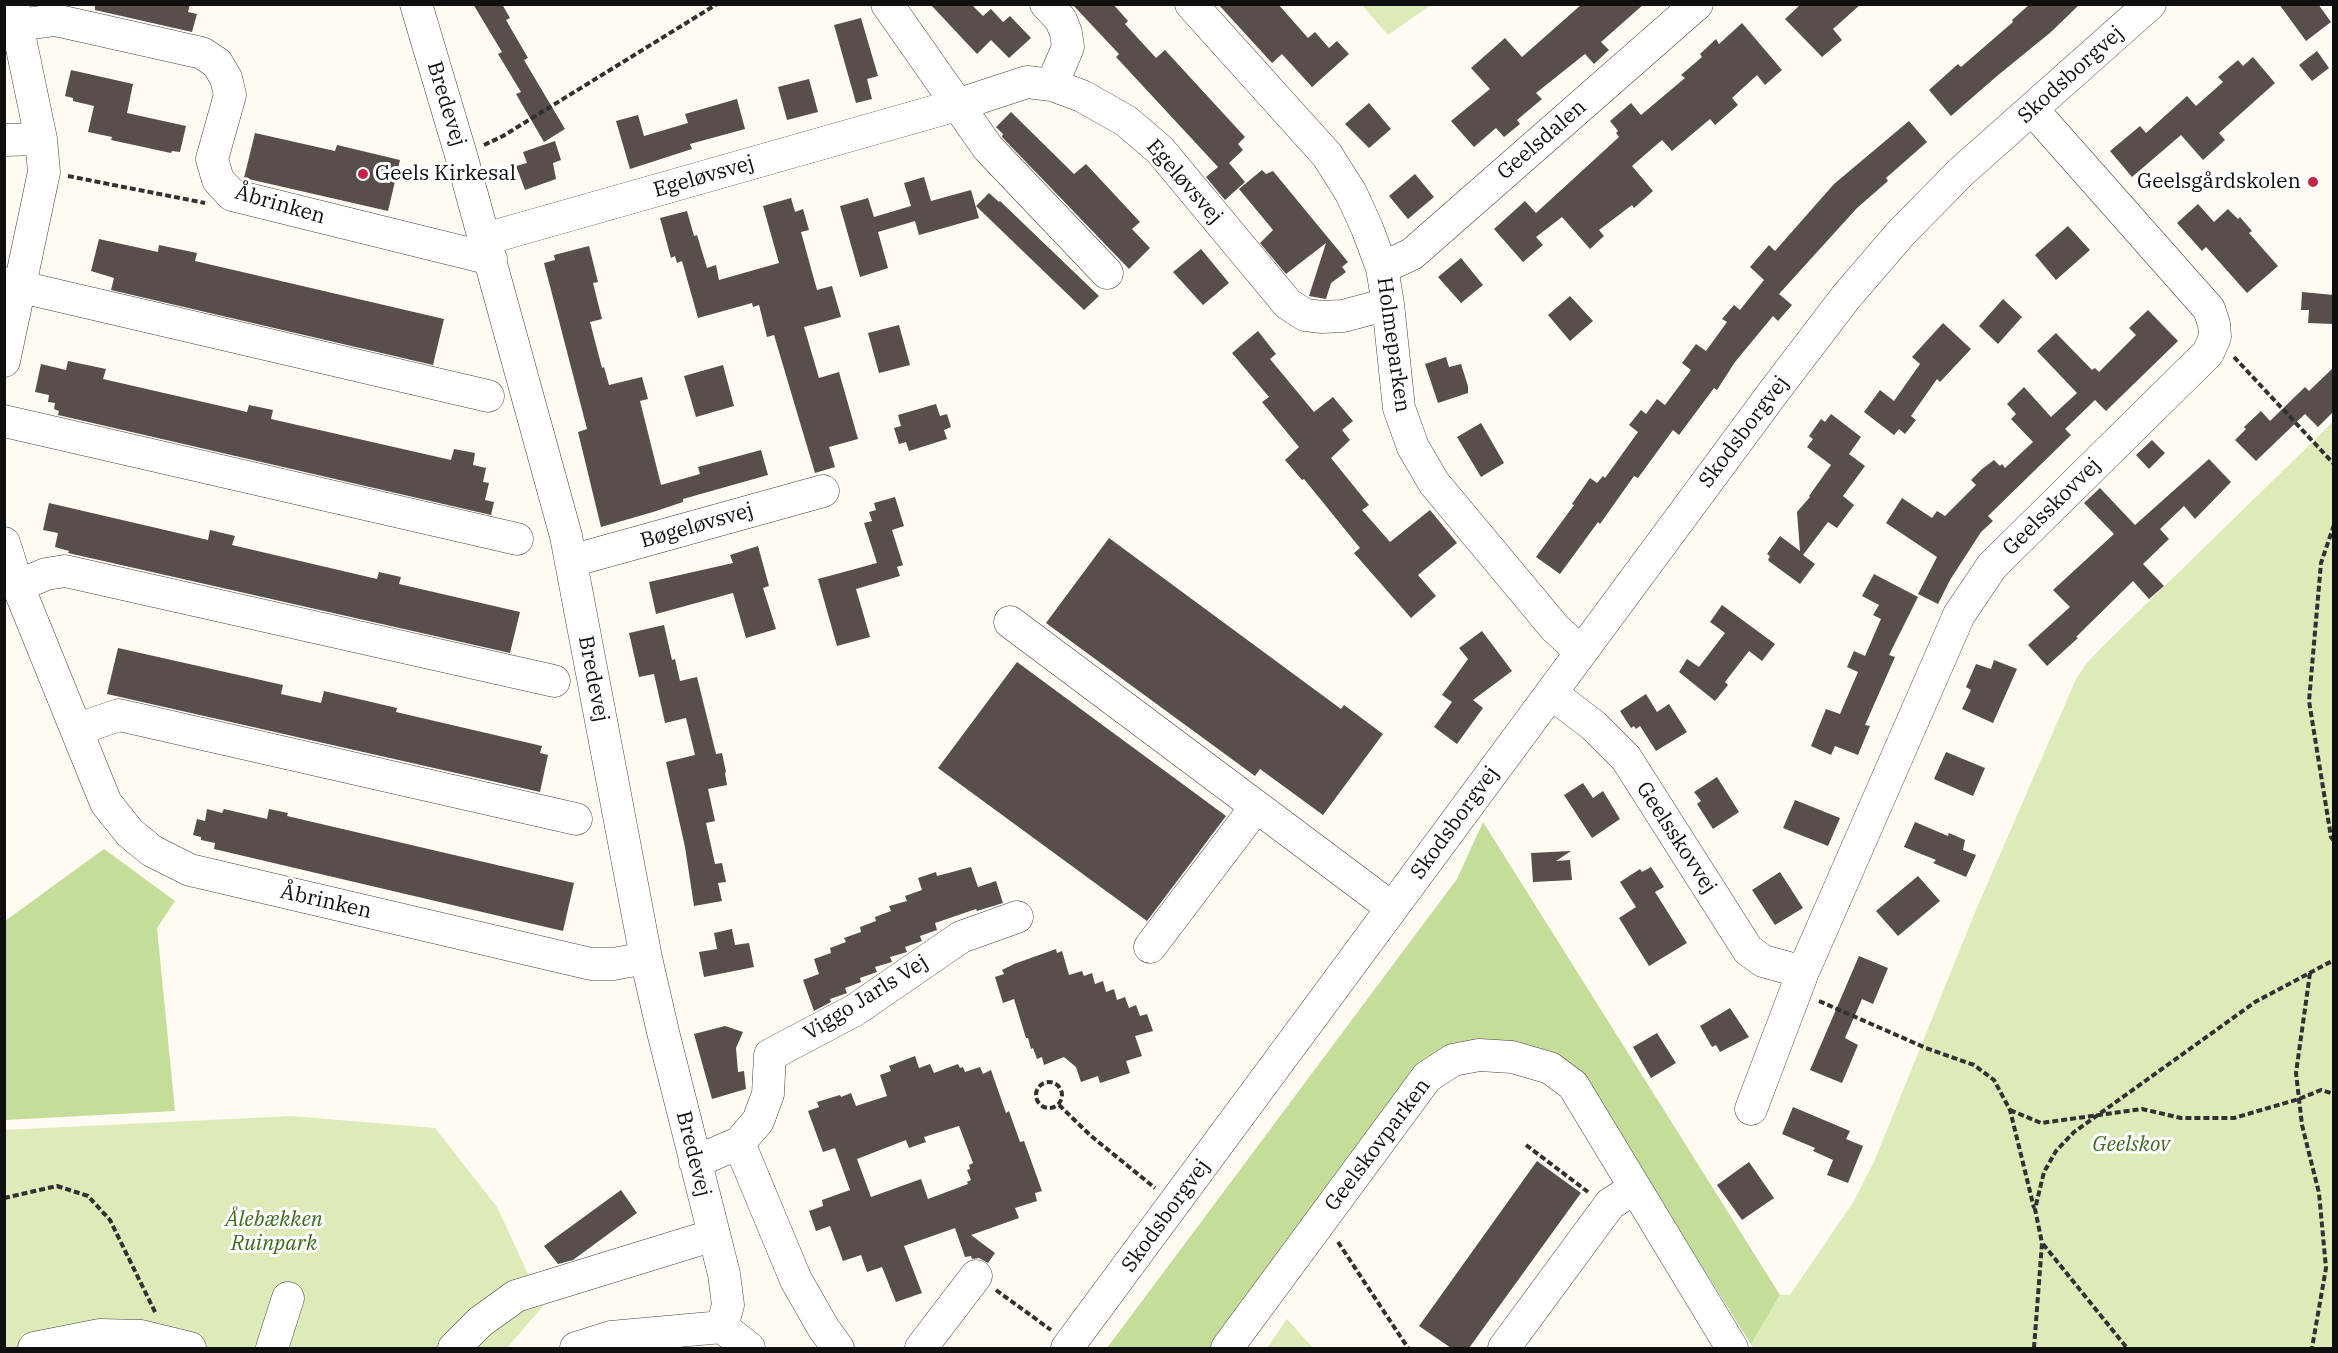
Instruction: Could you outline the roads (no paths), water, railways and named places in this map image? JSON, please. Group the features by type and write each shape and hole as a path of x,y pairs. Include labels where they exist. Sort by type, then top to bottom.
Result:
{"street":[{"name":"Bredevej","path":"416,4 488,249 564,526 646,957 724,1274 728,1305 722,1327"},
{"path":"887,4 988,148 1107,273"},
{"path":"1046,4 1061,20 1068,47 1052,85"},
{"name":"Holmeparken","path":"1191,4 1327,155 1351,193 1382,268 1399,408 1413,447 1434,483 1555,628 1581,652"},
{"name":"Geelsdalen","path":"1382,268 1412,254 1697,4"},
{"name":"Skodsborgvej","path":"1069,1346 1846,297 1946,187 2150,4"},
{"name":"Åbrinken","path":"4,361 13,285 44,172 41,139 16,15 55,20 202,53 217,63 226,78 230,95 212,159 218,180 232,195 488,249"},
{"name":"Egeløvsvej","path":"488,249 1028,82 1052,85 1082,96 1126,121 1160,150 1288,304 1305,315 1343,316 1388,304"},
{"name":"Geelsskovvej","path":"1751,1109 1799,982 1959,615 1992,566 2208,353 2215,337 2209,309 2032,109"},
{"path":"4,140 41,139"},
{"path":"13,285 488,396"},
{"path":"4,421 517,539"},
{"name":"Bøgeløvsvej","path":"571,561 823,491"},
{"name":"Åbrinken","path":"4,543 18,586 106,802 130,832 153,851 190,870 591,964 614,964 646,957"},
{"path":"18,586 46,574 65,571 554,681"},
{"path":"1010,622 1392,908"},
{"name":"Geelsskovvej","path":"1551,693 1594,726 1626,758 1748,950 1799,982"},
{"path":"78,729 119,715 576,819"},
{"path":"1150,947 1256,807"},
{"name":"Viggo Jarls Vej","path":"695,1162 739,1143 758,1121 768,1094 770,1055 855,1010 961,937 1017,917"},
{"name":"Geelskovparken","path":"1227,1348 1427,1077 1453,1060 1479,1055 1512,1057 1550,1068 1573,1085 1732,1348"},
{"path":"739,1143 796,1280 824,1329 838,1348"},
{"path":"1504,1348 1610,1204 1635,1188"},
{"path":"454,1348 480,1322 516,1296 714,1235"},
{"path":"921,1348 976,1276"},
{"path":"272,1348 288,1299"},
{"path":"576,1348 611,1337 722,1327 749,1348"},
{"path":"34,1348 100,1335 141,1336 190,1348"}],"place":[{"name":"Geels Kirkesal","path":"363,174"},
{"name":"Geelsgårdskolen","path":"2313,182"}],"park label":[{"name":"Geelskov","path":"2131,1145"},
{"name":"Ålebækken Ruinpark","path":"274,1232"}]}
